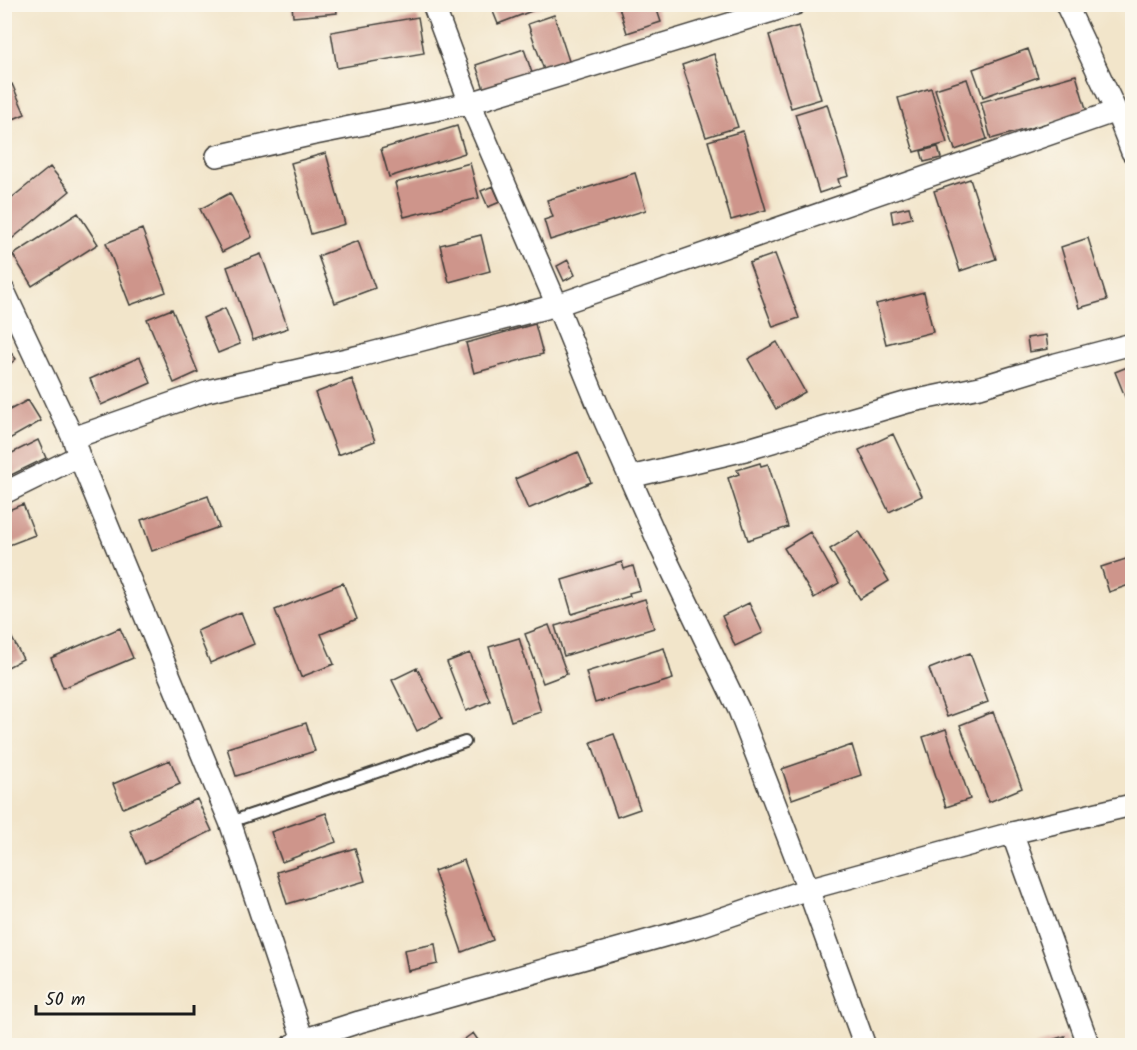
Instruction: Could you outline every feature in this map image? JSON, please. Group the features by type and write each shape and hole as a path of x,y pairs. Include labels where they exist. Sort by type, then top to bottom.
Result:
{"street":[{"path":"433,4 470,104 630,477 661,548 739,710 865,1046"},
{"path":"217,156 310,135 470,104 795,4"},
{"path":"1066,4 1116,111 1132,152"},
{"path":"4,493 76,447 207,391 360,356 557,305 1116,111"},
{"path":"4,291 76,447 230,822 297,1043 359,1022 703,925 808,889 1012,833 1132,805"},
{"path":"630,477 745,450 908,402 980,387 1132,344"},
{"path":"1012,833 1089,1046"}],"lane":[{"path":"230,822 465,742"}],"building":[{"path":"292,4 336,4 337,13 293,17"},
{"path":"490,4 547,4 547,5 498,24"},
{"path":"618,4 655,4 661,22 627,33"},
{"path":"554,15 569,61 544,70 528,24"},
{"path":"418,17 424,53 337,68 331,32"},
{"path":"799,26 821,99 791,108 769,35"},
{"path":"524,49 533,76 485,92 476,65"},
{"path":"1028,49 1038,77 983,97 973,69"},
{"path":"714,54 738,127 706,137 682,65"},
{"path":"1076,75 1087,112 991,139 981,102"},
{"path":"967,79 987,139 955,150 935,89"},
{"path":"12,84 25,114 4,123 4,88"},
{"path":"931,88 947,143 914,152 898,98"},
{"path":"827,104 849,176 838,179 840,186 819,193 795,114"},
{"path":"457,126 465,153 389,177 381,149"},
{"path":"743,131 766,210 731,220 708,141"},
{"path":"938,147 941,158 924,162 921,151"},
{"path":"326,153 345,224 311,234 291,163"},
{"path":"470,163 479,198 404,217 395,183"},
{"path":"50,167 70,191 8,242 4,238 4,204"},
{"path":"635,173 646,210 550,240 544,220 553,217 547,200"},
{"path":"970,179 996,259 960,271 934,191"},
{"path":"493,186 500,202 488,207 481,191"},
{"path":"230,193 252,237 222,252 200,209"},
{"path":"909,207 912,218 893,223 891,211"},
{"path":"78,213 98,244 32,286 13,255"},
{"path":"142,229 166,292 130,305 106,243"},
{"path":"481,235 490,271 449,282 440,245"},
{"path":"1088,238 1107,300 1079,308 1061,247"},
{"path":"358,241 375,288 335,303 318,256"},
{"path":"261,254 288,328 253,340 227,267"},
{"path":"775,254 799,318 773,327 749,263"},
{"path":"568,260 575,275 564,281 557,266"},
{"path":"924,292 933,332 886,344 876,304"},
{"path":"225,308 240,344 218,353 203,318"},
{"path":"172,309 198,372 174,383 147,319"},
{"path":"535,324 543,354 474,373 466,343"},
{"path":"1046,335 1048,349 1029,352 1027,338"},
{"path":"777,342 805,392 776,409 748,359"},
{"path":"4,344 16,359 4,369"},
{"path":"140,357 151,383 101,405 90,379"},
{"path":"1132,365 1132,402 1128,404 1115,372"},
{"path":"352,379 375,441 338,455 315,393"},
{"path":"28,400 41,421 4,442 4,413"},
{"path":"893,434 922,496 889,512 859,450"},
{"path":"38,440 46,458 9,476 4,468 4,457"},
{"path":"578,452 591,482 528,509 515,479"},
{"path":"760,463 761,466 768,464 788,527 748,540 728,478 739,474 737,470"},
{"path":"208,496 219,527 152,551 141,520"},
{"path":"23,504 35,535 4,547 4,512"},
{"path":"859,531 889,581 860,599 830,549"},
{"path":"810,532 839,583 814,598 784,548"},
{"path":"1132,557 1132,584 1109,592 1101,567"},
{"path":"622,562 624,569 633,566 640,590 629,593 630,596 572,614 562,580"},
{"path":"343,583 357,619 321,634 334,664 301,677 275,610"},
{"path":"645,599 654,628 564,656 555,626"},
{"path":"749,603 763,633 735,646 722,616"},
{"path":"241,612 254,644 210,663 197,631"},
{"path":"4,623 23,659 4,669"},
{"path":"549,625 567,674 543,683 525,634"},
{"path":"120,628 133,658 63,688 51,658"},
{"path":"519,638 541,712 511,721 489,647"},
{"path":"664,648 673,679 595,703 586,672"},
{"path":"470,653 490,701 466,711 447,662"},
{"path":"970,653 988,702 947,717 929,669"},
{"path":"417,668 442,718 417,731 392,680"},
{"path":"993,712 1022,788 989,802 960,725"},
{"path":"306,723 315,751 236,776 227,748"},
{"path":"946,729 970,799 946,807 923,737"},
{"path":"614,734 640,809 617,817 591,742"},
{"path":"852,745 861,775 792,799 782,769"},
{"path":"170,760 180,784 123,808 113,784"},
{"path":"197,799 212,831 145,863 130,831"},
{"path":"326,813 336,842 282,862 271,832"},
{"path":"355,848 365,881 287,904 277,872"},
{"path":"464,860 493,940 462,952 434,871"},
{"path":"435,944 438,964 408,971 404,950"},
{"path":"473,1033 482,1046 455,1046"},
{"path":"1065,1036 1068,1046 1035,1046 1035,1045"}]}
